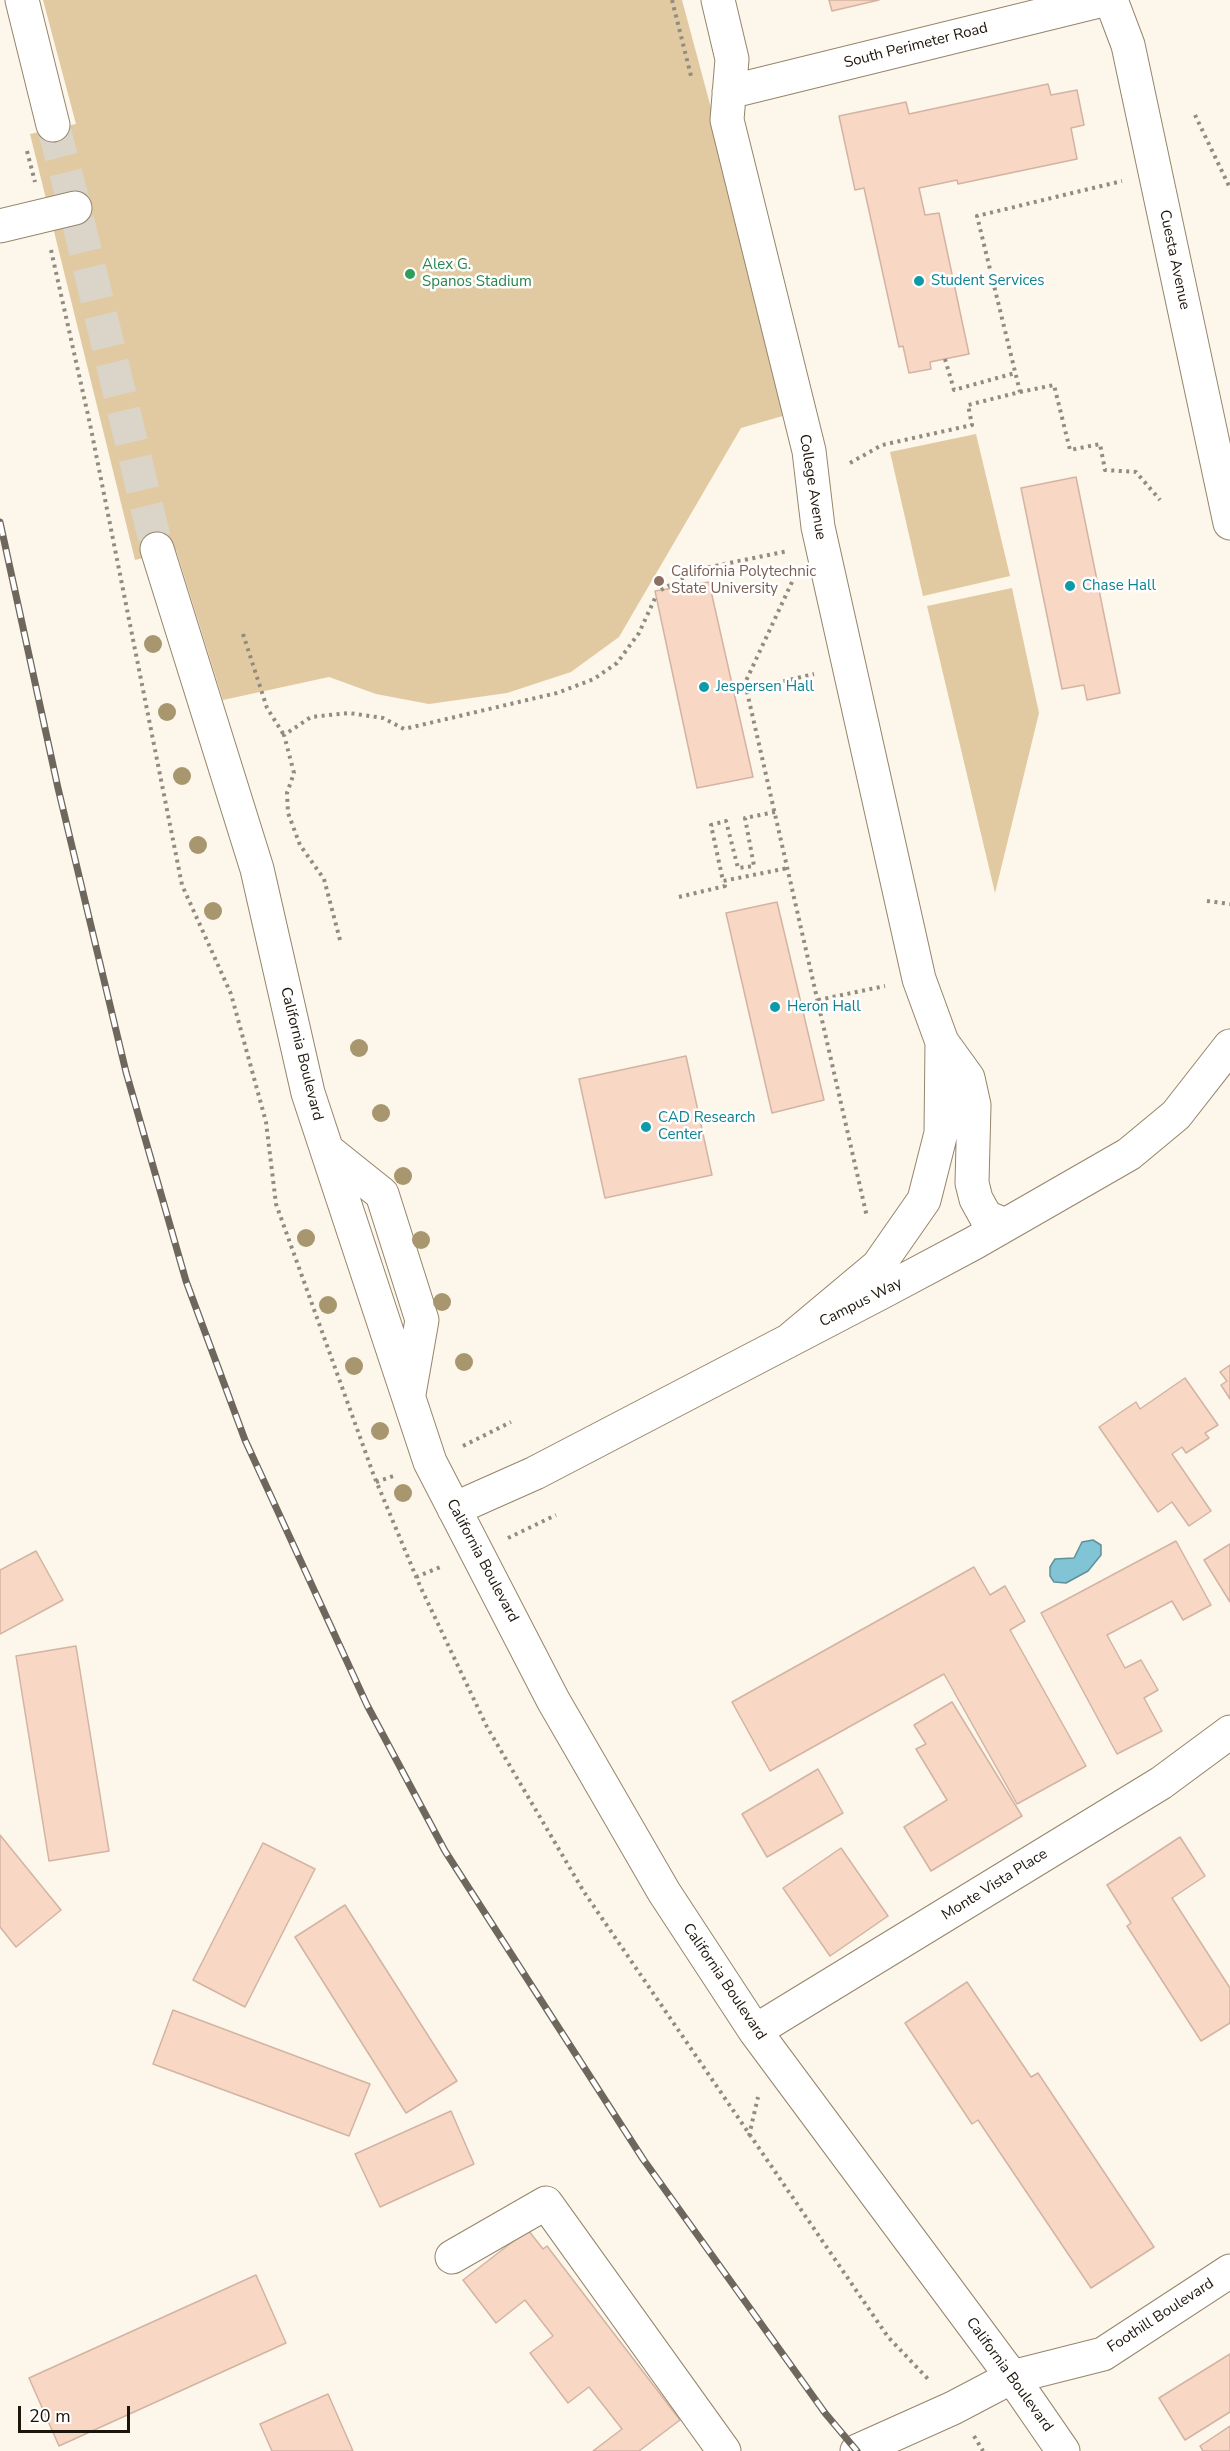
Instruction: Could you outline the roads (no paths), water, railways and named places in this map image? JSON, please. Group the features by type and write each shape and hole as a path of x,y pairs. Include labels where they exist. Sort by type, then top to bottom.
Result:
{"street":[{"path":"22,0 53,125"},
{"name":"College Avenue","path":"718,0 732,59 727,120 809,451 818,528 919,979 942,1042 968,1078 974,1105 972,1183 976,1199 986,1217 1005,1225"},
{"name":"South Perimeter Road","path":"729,92 1103,0"},
{"name":"Cuesta Avenue","path":"1111,0 1128,45 1230,523"},
{"path":"0,226 75,208"},
{"name":"California Boulevard","path":"157,549 257,869 308,1093 430,1462 553,1700 664,1892 756,2031 1012,2377 1063,2451"},
{"name":"College Avenue","path":"792,1338 878,1266 924,1200 941,1133 942,1042"},
{"name":"Campus Way","path":"454,1509 535,1473 884,1291 1129,1154 1176,1115 1230,1046"},
{"name":"Monte Vista Place","path":"756,2031 1161,1783 1230,1732"},
{"path":"452,2257 546,2203 724,2451"},
{"name":"Foothill Boulevard","path":"857,2451 953,2408 1012,2377 1103,2354 1230,2271"}],"water":[{"path":"1093,1540 1101,1545 1101,1555 1088,1571 1066,1583 1054,1582 1050,1576 1050,1567 1055,1559 1074,1558 1082,1542"}],"tunnel":[{"path":"53,125 157,549"}],"railway":[{"path":"0,522 58,788 126,1072 186,1281 245,1440 367,1705 445,1851 643,2159 825,2413 857,2451"}],"place":[{"name":"Alex G. Spanos Stadium","path":"410,274"},
{"name":"Student Services","path":"919,281"},
{"name":"California Polytechnic State University","path":"659,581"},
{"name":"Chase Hall","path":"1070,586"},
{"name":"Jespersen Hall","path":"704,687"},
{"name":"Heron Hall","path":"775,1007"},
{"name":"CAD Research Center","path":"646,1127"}]}
